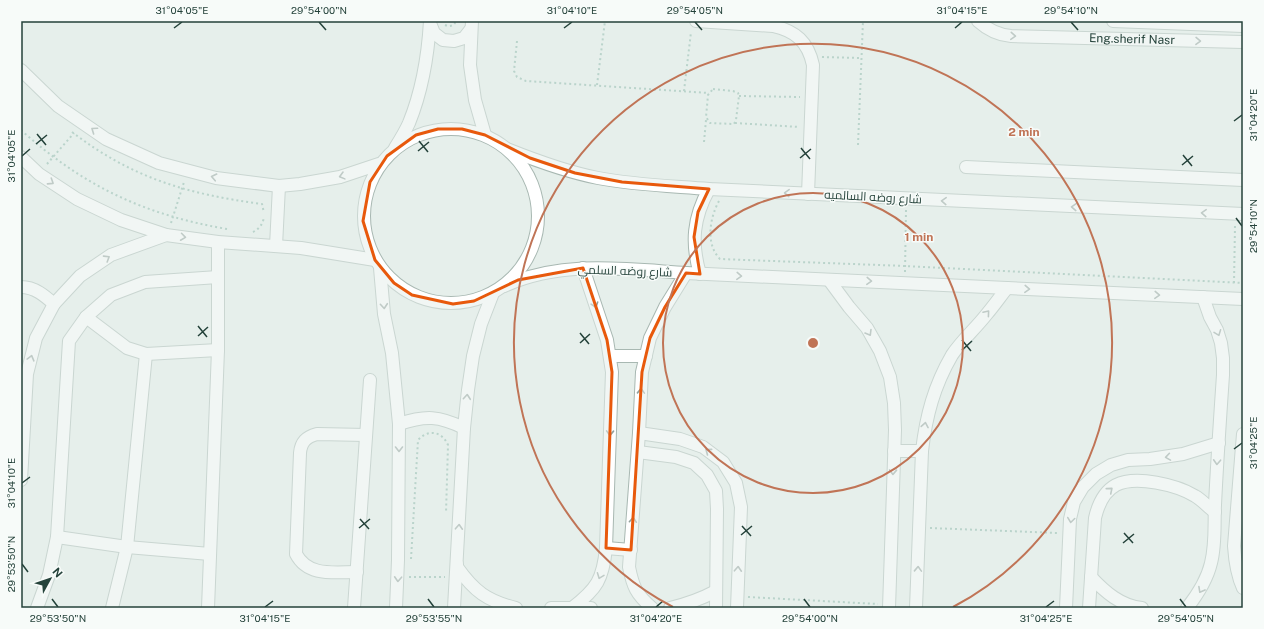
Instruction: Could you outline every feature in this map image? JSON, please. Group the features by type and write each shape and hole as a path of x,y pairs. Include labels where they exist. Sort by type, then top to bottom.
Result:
{"street":[{"name":"Eng.sherif Nasr","path":"978,21 992,32 1011,36 1243,42"},
{"path":"1113,21 1243,26"},
{"path":"430,22 434,33 443,40 454,41 464,38 471,25"},
{"path":"395,148 408,124 420,91 427,58 430,22"},
{"path":"471,25 470,65 476,100 485,135"},
{"path":"694,25 773,26 793,32 807,47 813,65 808,194"},
{"path":"21,70 58,106 106,139 159,163 188,171 216,178 279,186 340,177 379,164"},
{"path":"21,158 39,174 77,199 121,220 166,235 218,242 326,251 377,264 394,283 412,295 432,302 453,304 474,301 493,293 504,286 522,268 534,244 538,219 535,192 525,169 507,149 485,135 462,129 438,129 416,135 395,148 379,164 370,182 364,201 364,228 367,241 377,264 384,314 392,353 399,424 398,577 396,608"},
{"name":"شارع روضه السالميه","path":"507,149 552,166 598,178 622,182 709,189 1239,214"},
{"path":"966,167 1243,180"},
{"path":"276,246 279,186"},
{"path":"709,189 698,212 695,230 695,249 700,274 1243,299"},
{"path":"21,480 27,374 36,338 54,304 80,276 111,255 166,235"},
{"path":"208,608 218,350 218,242"},
{"path":"572,608 587,597 598,583 604,566 606,548 612,372 607,340 583,268"},
{"name":"شارع روضه السلمي","path":"504,286 539,274 583,268 700,274"},
{"path":"652,608 641,598 633,583 629,567 640,433 642,372 650,338 665,307 686,273"},
{"path":"37,608 49,575 57,537 69,341 86,317 111,295 145,282 218,277"},
{"path":"829,280 867,328 883,358 890,377 894,403 894,451 889,606"},
{"path":"21,287 26,287 42,293 54,304"},
{"path":"916,608 922,452 925,426 931,401 940,377 953,354 1007,288"},
{"path":"454,608 464,428 468,390 473,356 481,324 493,293"},
{"path":"1187,608 1198,596 1206,579 1212,562 1214,544 1214,512 1223,358 1217,330 1210,317 1204,297"},
{"path":"86,317 127,348 146,354 218,350"},
{"path":"112,608 127,547 146,354"},
{"path":"610,356 646,356"},
{"path":"354,608 370,380"},
{"path":"399,424 415,418 432,417 449,420 464,428"},
{"path":"640,433 680,439 703,447 723,462 736,483 741,507 737,602"},
{"path":"357,572 317,571 307,567 296,554 300,449 304,440 317,434 366,435"},
{"path":"1243,434 1234,546 1235,564 1243,588"},
{"path":"1066,608 1070,519 1074,502 1083,486 1096,474 1111,464 1128,460 1177,456 1219,443"},
{"path":"894,451 922,452"},
{"path":"638,452 676,457 694,463 708,475 716,491 716,608"},
{"path":"1089,608 1095,518 1098,504 1104,495 1115,486 1128,482 1145,482 1179,488 1196,496 1214,512"},
{"path":"57,537 127,547 210,554"},
{"path":"1214,544 1234,546"},
{"path":"606,548 631,550"},
{"path":"457,550 457,567 468,583 483,595 500,604 516,608"},
{"path":"1091,577 1101,589 1113,597 1126,604 1140,608"},
{"path":"670,608 686,604 716,591"},
{"path":"552,608 591,608"}],"path":[{"path":"443,22 444,25 451,26 454,25 456,21"},
{"path":"597,86 605,21"},
{"path":"858,146 863,21"},
{"path":"684,91 694,25"},
{"path":"517,41 514,71 517,77 521,80 709,93"},
{"path":"811,56 861,58"},
{"path":"704,142 709,93 713,89 736,91 739,96 735,122"},
{"path":"739,96 812,98"},
{"path":"706,120 710,123 732,124 735,122 810,127"},
{"path":"39,174 83,123"},
{"path":"68,129 90,145 123,165 142,174 182,189 262,204 264,209 264,219 259,228 252,233"},
{"path":"21,130 72,170 110,193 137,205 172,217 232,230"},
{"path":"166,235 188,171"},
{"path":"723,199 714,210 711,224 712,242 720,259 905,266 1243,284"},
{"path":"904,283 907,199"},
{"path":"1234,283 1239,214"},
{"path":"411,562 418,440 426,434 436,433 444,437 448,445"},
{"path":"919,527 1069,534"},
{"path":"398,577 456,577"},
{"path":"737,602 889,606"}],"highlighted area":[{"path":"438,129 462,129 485,135 530,158 575,173 622,182 709,189 698,212 694,237 700,274 686,273 665,307 650,338 642,372 631,550 606,548 612,372 607,340 583,268 518,280 474,301 453,304 412,295 394,283 375,260 363,221 370,182 387,156 416,135"}]}
